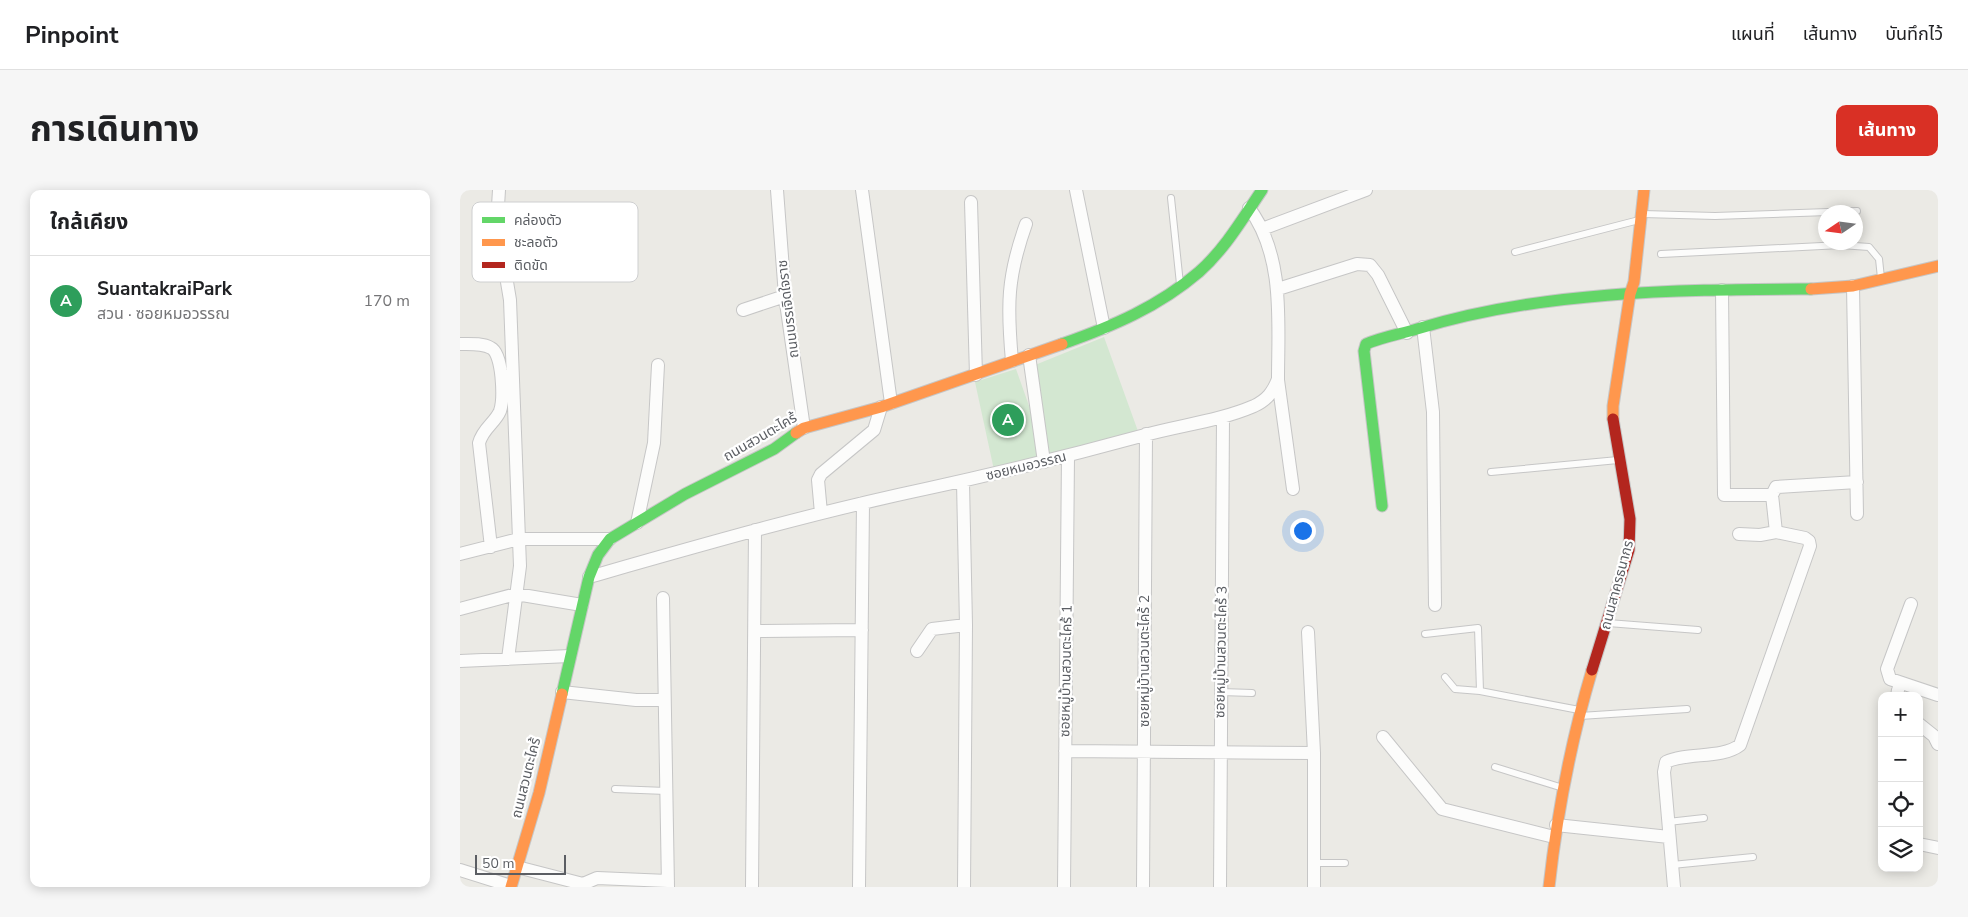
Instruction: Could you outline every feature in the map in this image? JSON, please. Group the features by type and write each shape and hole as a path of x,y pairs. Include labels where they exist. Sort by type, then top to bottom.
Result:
{"street":[{"name":"ถนนบรรเจิดใจราช","path":"777,190 785,296 804,428"},
{"path":"821,513 818,480 821,474 874,430 886,405 862,190"},
{"path":"1076,190 1104,328"},
{"name":"ถนนสวนตะไคร้","path":"511,886 539,793 589,577 598,555 610,540 685,494 774,449 804,428 886,405 976,375 1104,328 1150,308 1180,288 1200,271 1228,240 1262,190"},
{"path":"1262,229 1366,190"},
{"name":"ถนนสาครธนากร","path":"1548,887 1555,831 1580,713 1629,550 1631,534 1613,428 1613,406 1630,294 1634,282 1643,217 1644,190"},
{"path":"971,202 976,375"},
{"path":"1249,208 1262,229 1278,289 1278,379 1293,489"},
{"path":"1012,361 1008,298 1016,252 1026,224"},
{"path":"1278,289 1357,264 1370,265 1378,275 1407,333"},
{"path":"1382,506 1364,351 1366,344 1375,340 1407,333 1478,312 1508,307 1630,294 1722,290 1826,289 1853,286 1938,266"},
{"path":"507,282 510,300 507,387 520,538 520,566 508,659"},
{"path":"1853,286 1857,514"},
{"path":"1722,290 1722,491 1729,496 1772,495"},
{"path":"743,310 785,296"},
{"path":"1423,327 1433,412 1435,606"},
{"path":"460,344 484,345 493,348 498,356 507,387 500,413 481,434 479,443 491,547"},
{"path":"1029,355 1044,462"},
{"path":"637,523 654,443 658,365"},
{"name":"ซอยหมอวรรณ","path":"589,577 821,513 963,482 1146,434 1223,417 1264,401 1273,393 1278,379"},
{"name":"ซอยหมู่บ้านสวนตะไคร้ 3","path":"1220,887 1223,417"},
{"name":"ซอยหมู่บ้านสวนตะไคร้ 2","path":"1144,887 1143,752 1146,434"},
{"name":"ซอยหมู่บ้านสวนตะไคร้ 1","path":"1064,887 1068,456"},
{"path":"963,482 966,625 964,887"},
{"path":"1776,532 1772,495 1776,487 1857,482"},
{"path":"858,887 863,503"},
{"path":"752,887 756,530"},
{"path":"1674,887 1664,772 1666,762 1674,758 1735,749 1740,745 1810,546 1809,541 1805,538 1776,532 1760,535 1739,534"},
{"path":"460,554 520,538 610,540"},
{"path":"460,609 516,594 582,605"},
{"path":"517,867 583,885 597,878 668,884 663,598"},
{"path":"1911,604 1887,669 1887,675 1890,679 1938,695"},
{"path":"917,651 932,629 966,625"},
{"path":"755,631 862,630"},
{"path":"1308,632 1314,754 1314,887"},
{"path":"460,661 570,656"},
{"path":"562,692 636,700 664,700"},
{"path":"1923,727 1934,736 1938,744"},
{"path":"1383,737 1442,809 1555,831 1669,837"},
{"path":"1065,751 1314,754"},
{"path":"1923,845 1938,848"},
{"path":"460,870 511,886"}],"lane":[{"path":"1172,198 1180,288"},
{"path":"1515,252 1643,217 1818,212"},
{"path":"1661,254 1841,245 1869,247 1878,259 1881,280"},
{"path":"1491,472 1619,460"},
{"path":"1607,623 1698,630"},
{"path":"1425,634 1478,628 1480,691"},
{"path":"1445,677 1455,689 1480,691 1580,713 1687,709"},
{"path":"1221,692 1252,693"},
{"path":"1495,767 1564,788"},
{"path":"615,789 666,791"},
{"path":"1668,822 1704,818"},
{"path":"1672,865 1752,857"},
{"path":"1314,863 1345,863"}],"green space":[{"path":"1104,337 1139,434 994,470 975,382 1016,369 1046,454 1035,365"}],"traffic: fast":[{"path":"1062,344 1117,323 1151,305 1199,272 1233,233 1262,190"},
{"path":"1382,506 1364,351 1366,344 1385,337 1465,316 1563,299 1662,292 1811,289"},
{"path":"562,694 589,577 598,555 610,539 685,494 774,449 796,433"}],"traffic: slow":[{"path":"1613,419 1613,406 1630,294 1634,282 1644,190"},
{"path":"1811,289 1853,286 1938,266"},
{"path":"796,433 804,428 881,407 1062,344"},
{"path":"1549,887 1556,832 1566,778 1592,670"},
{"path":"511,887 539,793 562,694"}],"traffic: jam":[{"path":"1592,670 1629,550 1630,519 1613,419"}],"place":[{"name":"SuantakraiPark","path":"1008,420"}]}
